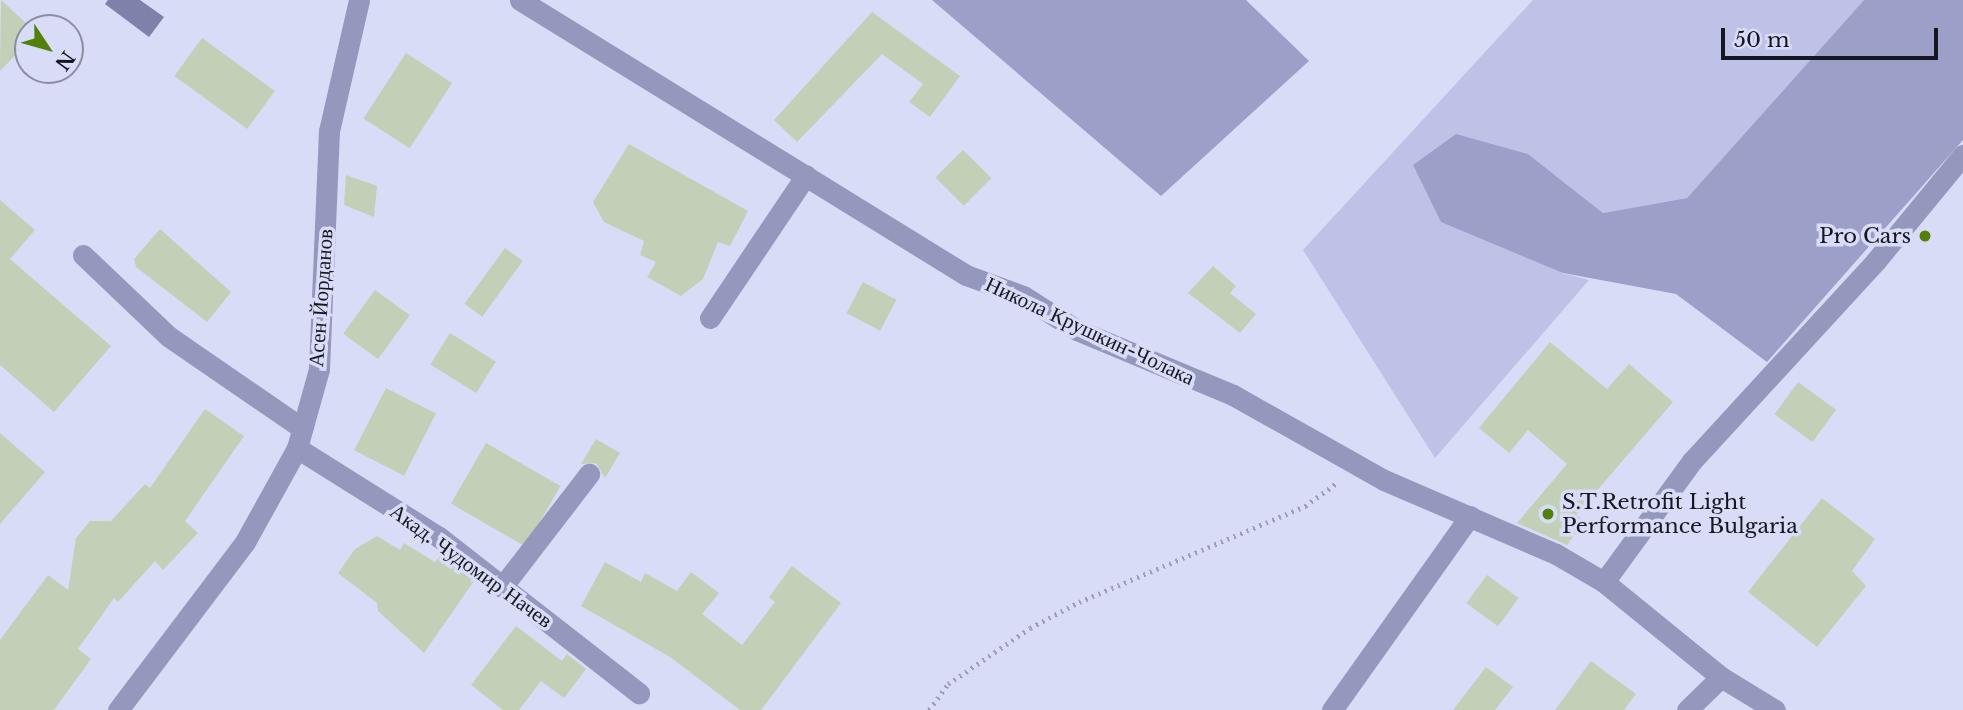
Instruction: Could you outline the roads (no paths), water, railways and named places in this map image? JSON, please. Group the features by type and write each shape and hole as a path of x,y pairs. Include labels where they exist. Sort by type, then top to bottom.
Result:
{"street":[{"name":"Асен Йорданов","path":"118,710 245,542 299,438 319,369 329,131 359,0"},
{"name":"Никола Крушкин-Чолака","path":"520,0 966,275 1023,296 1076,330 1233,396 1359,467 1470,516 1604,582 1721,677 1775,710"},
{"path":"1604,582 1692,461 1875,262 1963,155"},
{"path":"710,318 806,175"},
{"name":"Акад. Чудомир Начев","path":"83,255 168,336 299,438 439,537 639,694"},
{"path":"502,587 589,474"},
{"path":"1332,710 1470,516"},
{"path":"1687,710 1721,677"}],"place":[{"name":"Pro Cars","path":"1925,236"},
{"name":"S.T.Retrofit Light Performance Bulgaria","path":"1548,514"}]}
